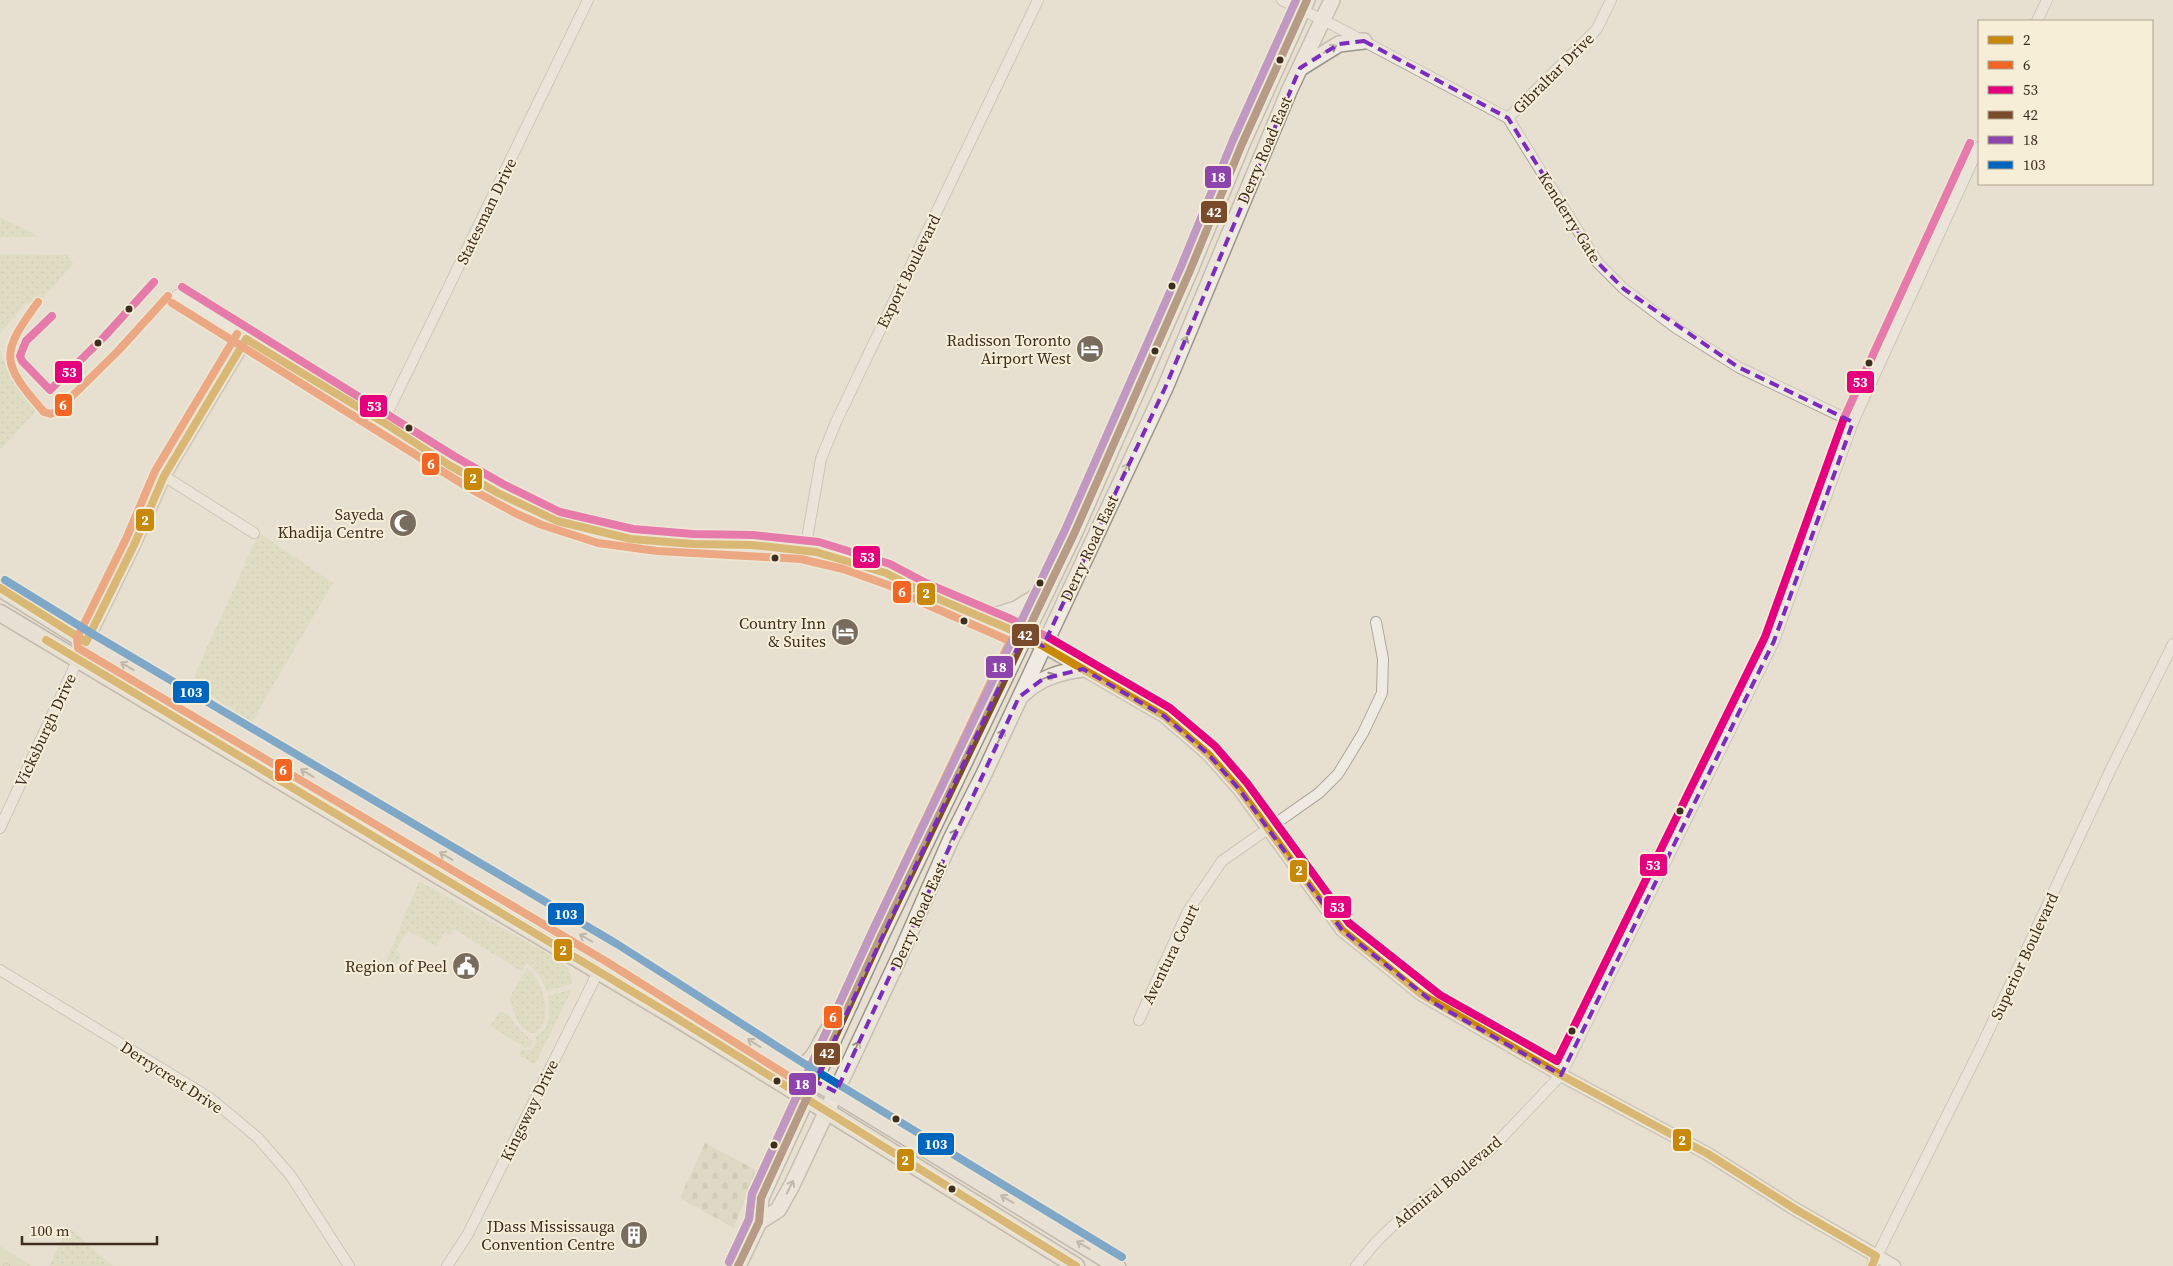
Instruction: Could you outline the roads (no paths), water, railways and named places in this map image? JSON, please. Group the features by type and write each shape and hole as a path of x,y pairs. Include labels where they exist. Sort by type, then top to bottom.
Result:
{"main road":[{"name":"Derry Road East","path":"759,1222 778,1210 828,1111 898,960 951,839 1165,388 1273,129 1332,0"},
{"name":"Derry Road East","path":"759,1222 762,1198 850,1003 1023,636 1074,534 1304,5"},
{"path":"1300,68 1338,44 1364,41"},
{"path":"1253,121 1273,129"},
{"path":"1225,186 1245,195"},
{"path":"1096,482 1115,492"},
{"path":"1074,534 1091,541"},
{"path":"0,588 86,642 612,953 795,1069 836,1092 1117,1266"},
{"path":"984,619 1016,609 1045,591"},
{"path":"0,613 598,972 678,1018 1076,1266"},
{"path":"1019,697 1043,678 1062,672 1083,670"},
{"path":"795,1069 804,1066 815,1057 828,1031 850,1003"},
{"path":"738,1266 759,1222"}],"street":[{"name":"Statesman Drive","path":"384,422 588,0"},
{"name":"Export Boulevard","path":"804,550 821,459 836,422 976,133 1038,0"},
{"path":"1282,0 1304,5 1324,20 1508,118"},
{"name":"Gibraltar Drive","path":"1508,118 1597,29 1611,0"},
{"path":"2037,20 2047,0"},
{"name":"Kenderry Gate","path":"1508,118 1598,263 1624,290 1676,328 1738,367 1853,422"},
{"name":"Admiral Boulevard","path":"1356,1266 1377,1240 1401,1218 1491,1149 1561,1075 1774,641 1853,422 1978,149"},
{"path":"177,295 384,422 450,466 498,493 573,526 653,542 752,545 804,550 886,573 922,592 1043,646 1164,716 1208,754 1239,789 1342,930 1434,1003 1561,1075 1708,1154 1874,1261 1894,1266"},
{"path":"78,659 135,543 164,476 246,339"},
{"path":"164,476 254,533"},
{"name":"Aventura Court","path":"1138,1020 1188,911 1222,861 1319,793 1338,774 1363,733 1382,693 1383,659 1376,622"},
{"name":"Superior Boulevard","path":"1874,1261 1981,1047 2111,769 2173,644"},
{"name":"Vicksburgh Drive","path":"0,828 78,659"},
{"name":"Kingsway Drive","path":"447,1266 468,1234 598,972 612,953"},
{"name":"Derrycrest Drive","path":"0,970 210,1098 258,1138 291,1176 349,1266"}],"place":[{"name":"Radisson Toronto Airport West","path":"1090,349"},
{"name":"Sayeda Khadija Centre","path":"403,523"},
{"name":"Country Inn & Suites","path":"845,632"},
{"name":"Region of Peel","path":"466,966"},
{"name":"JDass Mississauga Convention Centre","path":"634,1235"}]}
